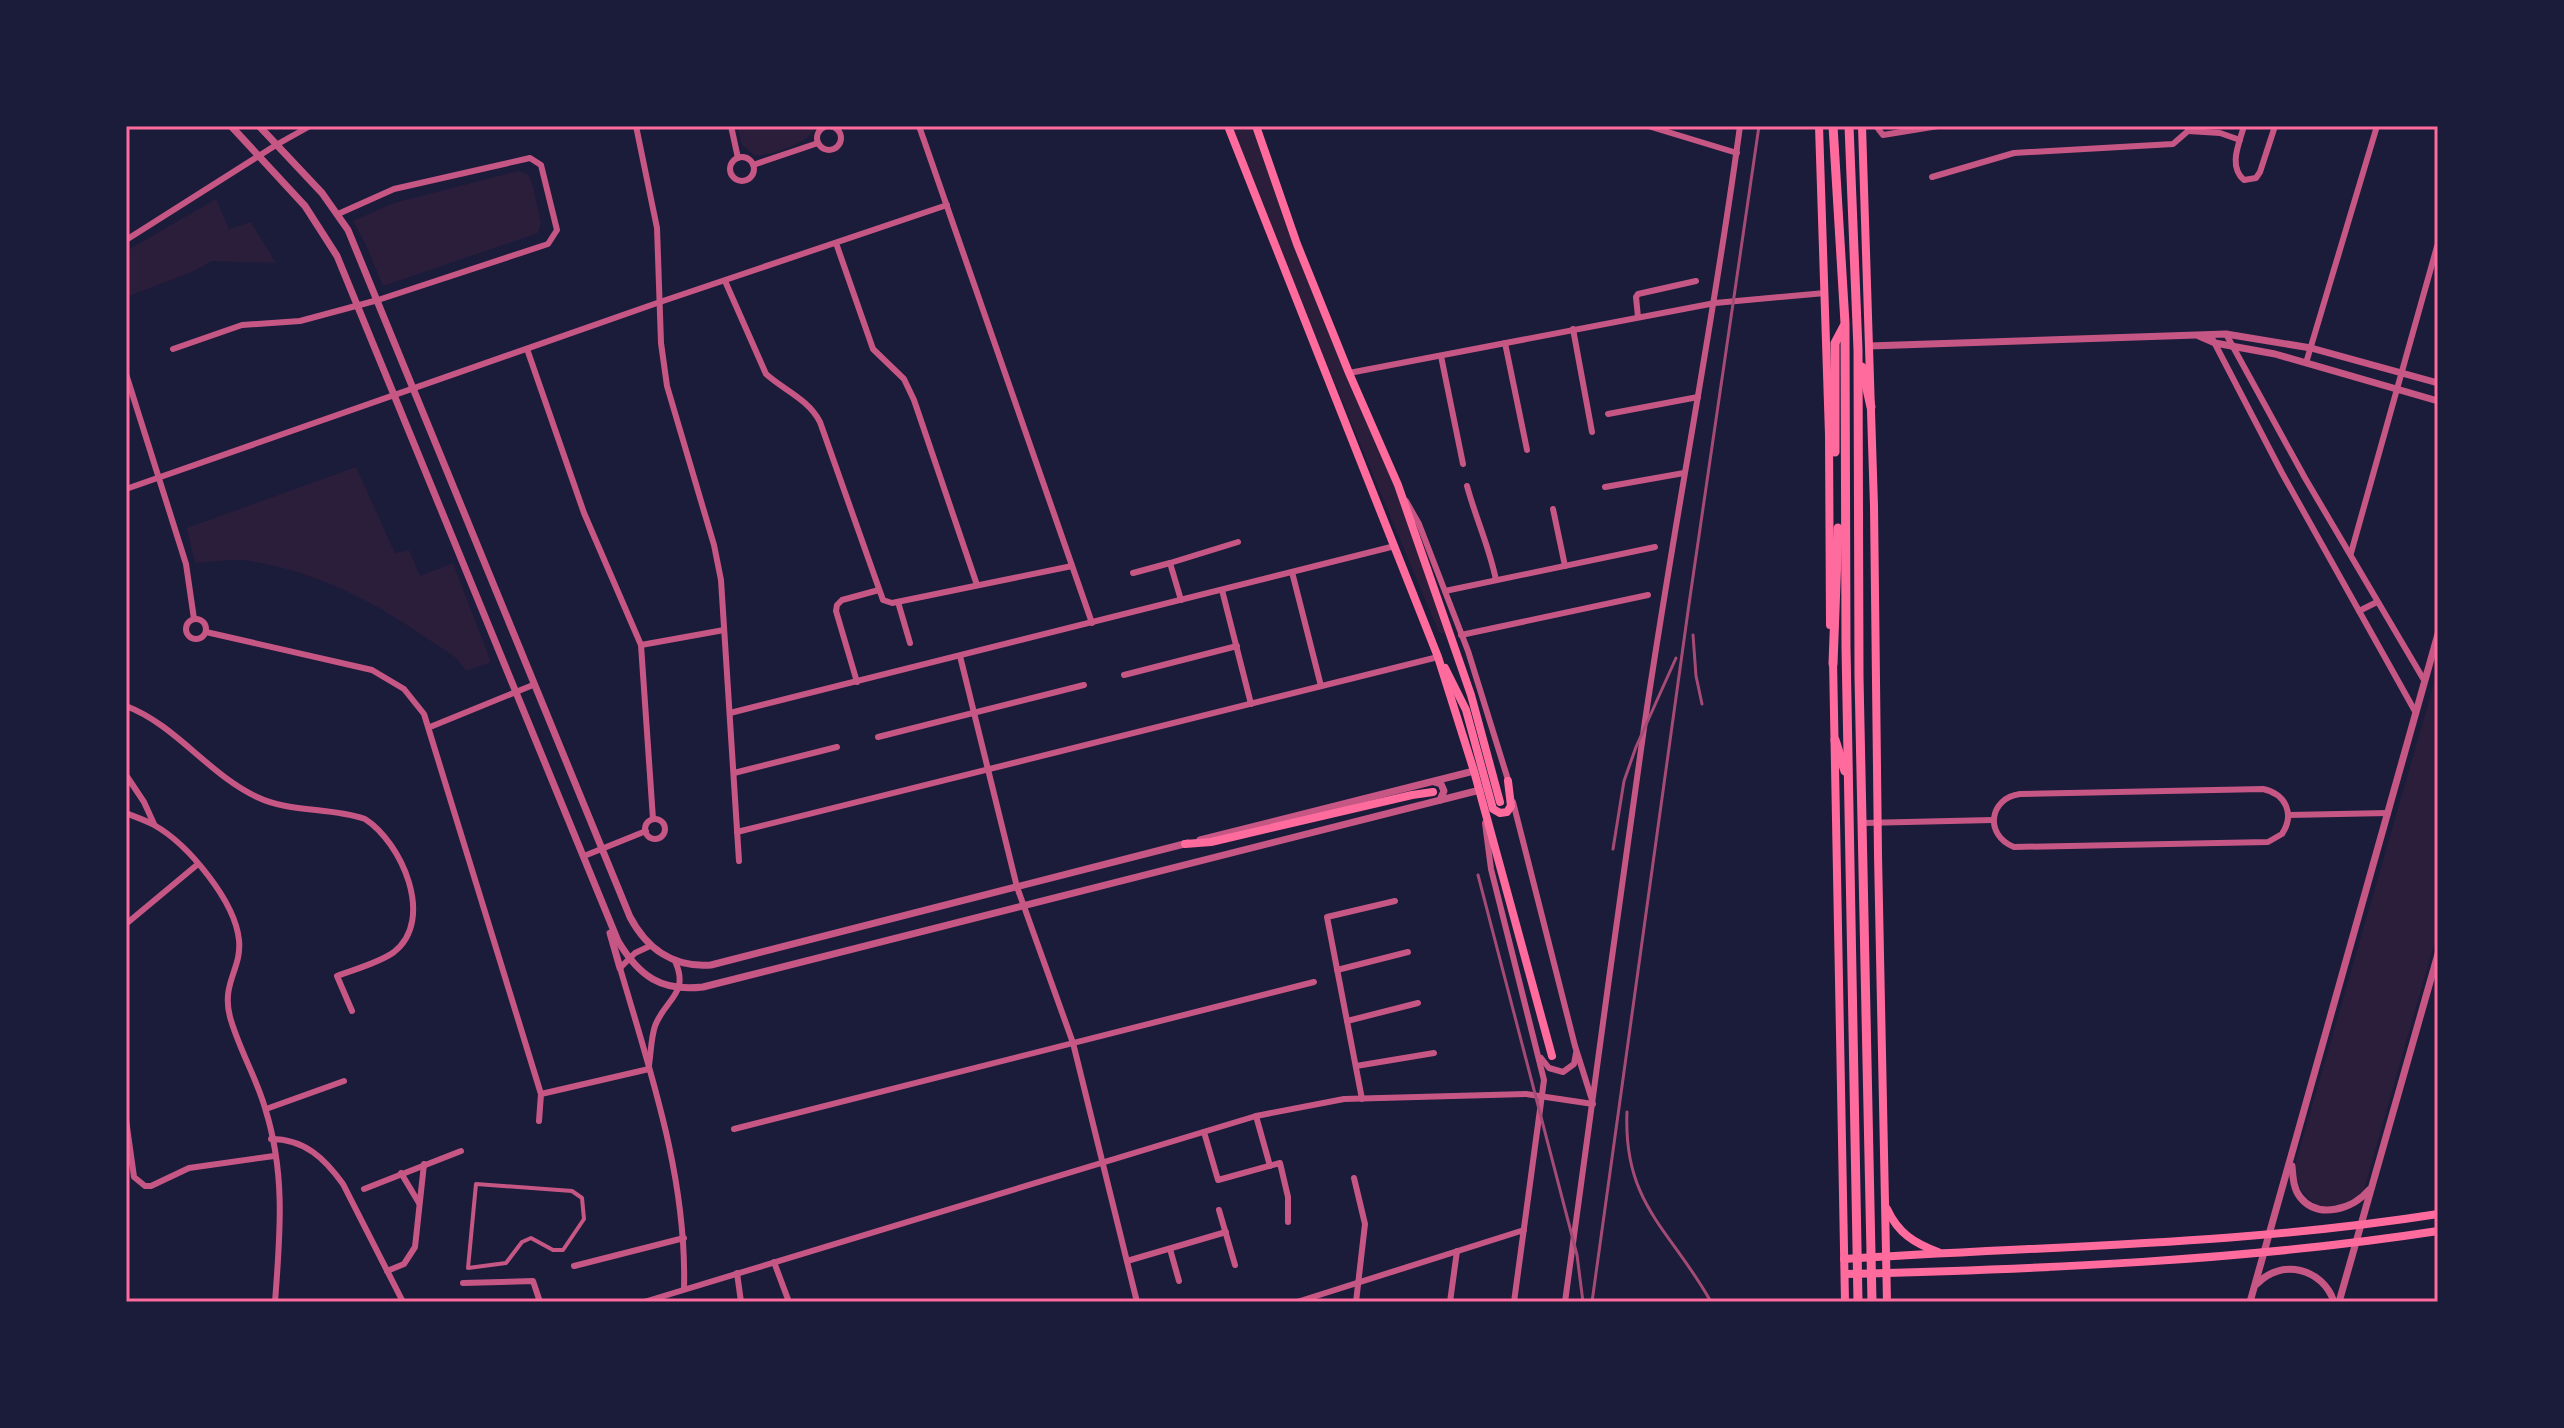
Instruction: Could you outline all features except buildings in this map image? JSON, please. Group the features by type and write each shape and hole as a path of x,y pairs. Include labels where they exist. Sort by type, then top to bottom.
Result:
{"main road":[{"path":"1228,126 1438,657 1480,790 1552,1056"},
{"path":"1256,126 1297,244 1398,485 1471,695 1500,802"},
{"path":"1819,126 1833,664"},
{"path":"1849,126 1858,350 1872,1302"},
{"path":"1862,126 1876,604 1887,1302"},
{"path":"1833,129 1845,323 1858,1302"},
{"path":"1835,452 1835,343 1845,323"},
{"path":"1858,350 1871,407"},
{"path":"1838,528 1833,664 1845,1302"},
{"path":"1438,657 1454,682 1466,710 1493,809 1500,813 1507,812 1511,806 1508,781"},
{"path":"1835,740 1849,781"},
{"path":"1185,844 1211,842 1433,792"},
{"path":"1885,1206 1893,1223 1905,1236 1918,1245 1943,1253"},
{"path":"1844,1259 2269,1236 2438,1214"},
{"path":"1845,1274 2036,1269 2264,1252 2438,1231"}],"street":[{"path":"231,126 318,224 337,256 618,941 629,958 652,979 667,986 703,987 1480,790 1491,869 1544,1080 1514,1302"},
{"path":"259,126 338,214 356,247 630,917 650,946 675,961 695,966 711,965 1474,771"},
{"path":"126,240 310,126"},
{"path":"636,126 657,228 667,386 714,545 721,580 739,861"},
{"path":"731,126 738,158"},
{"path":"825,126 838,131 838,145 835,148 825,149 818,143 818,133 825,126"},
{"path":"919,126 1092,623"},
{"path":"1648,126 1737,153"},
{"path":"1565,1302 1644,728 1684,473 1715,303 1740,126"},
{"path":"1876,126 1883,135 1938,126"},
{"path":"2244,126 2235,170 2244,180 2251,180 2260,172 2275,126"},
{"path":"2306,363 2377,126"},
{"path":"1932,177 2029,151 2173,144 2188,128 2240,140"},
{"path":"753,165 818,143"},
{"path":"173,349 242,325 300,321 378,300 548,244 557,230 541,165 535,159 528,158 409,185 338,214"},
{"path":"738,158 747,158 753,165 754,170 748,179 737,180 730,171 738,158"},
{"path":"126,489 947,205"},
{"path":"836,243 873,349 904,379 914,400 977,585"},
{"path":"2351,553 2438,243"},
{"path":"725,281 766,374 804,401 820,422 879,590 887,603 1072,566"},
{"path":"1638,317 1638,294 1696,281"},
{"path":"1349,373 1715,303 1825,293"},
{"path":"1573,329 1592,432"},
{"path":"1869,346 2199,336 2211,333 2311,348 2438,383"},
{"path":"2211,333 2293,492 2416,714"},
{"path":"2226,334 2305,478 2424,680"},
{"path":"2199,336 2215,343 2275,354 2438,401"},
{"path":"1505,343 1527,450"},
{"path":"527,349 584,513 641,645 653,819"},
{"path":"1441,356 1463,464"},
{"path":"126,374 186,564 194,619"},
{"path":"1608,414 1698,397"},
{"path":"1605,487 1684,473"},
{"path":"2293,492 2301,487 2305,478"},
{"path":"1398,485 1419,524 1445,591 1508,781 1575,1046 1593,1104"},
{"path":"1467,486 1474,513 1489,545 1496,580"},
{"path":"1553,509 1565,566"},
{"path":"1133,573 1238,542"},
{"path":"730,713 1395,546"},
{"path":"1445,591 1655,547"},
{"path":"1170,563 1181,600"},
{"path":"1292,572 1321,686"},
{"path":"857,682 836,611 837,605 842,600 879,590"},
{"path":"1222,590 1251,704"},
{"path":"1461,635 1648,595"},
{"path":"898,602 910,643"},
{"path":"2359,611 2377,602"},
{"path":"201,620 206,625 206,632 196,640 186,634 188,621 201,620"},
{"path":"641,645 724,630"},
{"path":"206,632 372,670 404,689 424,714 541,1094 539,1121"},
{"path":"2250,1302 2438,634"},
{"path":"1124,675 1237,646"},
{"path":"960,656 1017,887 1073,1043 1137,1302"},
{"path":"737,832 1438,657"},
{"path":"430,727 533,685"},
{"path":"878,737 1084,685"},
{"path":"126,706 153,720 204,762 258,797 279,804 365,819 396,851 412,898 412,922 407,936 391,954 337,976 352,1011"},
{"path":"734,773 837,747"},
{"path":"126,775 155,825"},
{"path":"1434,782 1443,787 1444,794 1440,800"},
{"path":"2248,790 2272,791 2279,795 2285,801 2289,815 2282,834 2268,842 2022,847 2005,843 1999,838 1993,820 1998,805 2012,795 2248,790"},
{"path":"126,813 155,825 190,854 227,907 236,926 239,942 226,1001 238,1046 266,1109 282,1203 275,1302"},
{"path":"2289,815 2388,813"},
{"path":"653,819 665,827 662,836 652,838 646,831 647,823 653,819"},
{"path":"1863,823 1993,820"},
{"path":"584,856 646,831"},
{"path":"126,924 198,864"},
{"path":"600,896 668,1131 684,1238 684,1289"},
{"path":"1362,1099 1327,917 1395,901"},
{"path":"620,968 629,958 650,946"},
{"path":"1337,970 1408,952"},
{"path":"2336,1302 2361,1226 2438,954"},
{"path":"649,1069 655,1025 679,987 680,971 675,961"},
{"path":"734,1129 1314,982"},
{"path":"1347,1021 1418,1003"},
{"path":"1539,1055 1549,1068 1563,1072 1574,1064 1575,1046"},
{"path":"1356,1066 1434,1053"},
{"path":"541,1094 649,1069"},
{"path":"266,1109 344,1081"},
{"path":"644,1302 1256,1116 1303,1105 1362,1099 1526,1094 1593,1104"},
{"path":"1256,1116 1270,1166"},
{"path":"126,1120 134,1177 145,1186 189,1168 274,1156"},
{"path":"1204,1132 1218,1180 1280,1163 1288,1197 1288,1222"},
{"path":"271,1139 284,1139 302,1145 331,1167 343,1184 403,1302"},
{"path":"364,1189 461,1151"},
{"path":"2291,1159 2294,1185 2299,1196 2309,1204 2341,1209 2359,1202 2372,1187"},
{"path":"387,1271 404,1264 415,1247 424,1164"},
{"path":"401,1173 419,1203"},
{"path":"1354,1178 1365,1224 1356,1302"},
{"path":"476,1184 572,1191 580,1195 584,1219 563,1250 553,1250 531,1238 522,1242 506,1263 467,1267 476,1184"},
{"path":"1219,1210 1235,1265"},
{"path":"1297,1302 1524,1230"},
{"path":"1127,1261 1226,1232"},
{"path":"574,1266 684,1238"},
{"path":"1170,1249 1179,1281"},
{"path":"1450,1302 1457,1251"},
{"path":"774,1262 789,1302"},
{"path":"2254,1287 2274,1271 2305,1271 2326,1285 2336,1302"},
{"path":"737,1273 741,1302"},
{"path":"463,1283 533,1281 540,1302"}],"shaded area":[{"path":"737,126 816,126 799,143 755,156 742,145"},
{"path":"1231,126 1254,126 1396,488 1446,630 1443,634 1439,632 1386,506"},
{"path":"518,171 531,179 541,222 538,233 383,286 353,221 394,203"},
{"path":"216,199 229,229 251,222 276,263 212,261 192,272 126,297 126,251"},
{"path":"356,467 395,553 409,550 420,576 453,563 491,662 466,671 450,654 388,613 344,590 298,572 243,560 195,563 187,528"},
{"path":"2438,670 2438,930 2364,1190 2343,1205 2332,1208 2322,1206 2304,1194 2294,1169"}],"railway":[{"path":"1592,1302 1759,126"},
{"path":"1693,635 1702,704"},
{"path":"1613,849 1624,781 1676,658"},
{"path":"1478,875 1577,1255 1583,1302"},
{"path":"1627,1112 1628,1144 1633,1171 1642,1194 1711,1302"}]}
